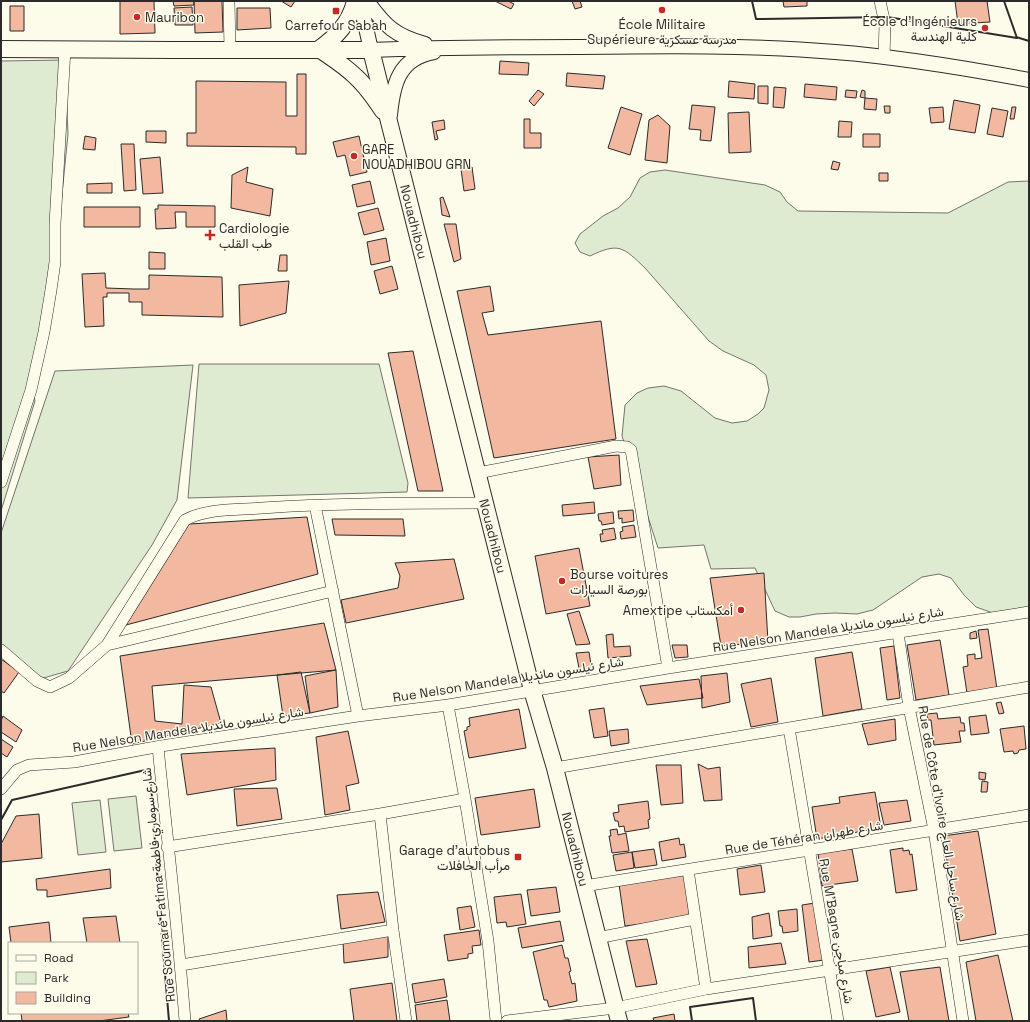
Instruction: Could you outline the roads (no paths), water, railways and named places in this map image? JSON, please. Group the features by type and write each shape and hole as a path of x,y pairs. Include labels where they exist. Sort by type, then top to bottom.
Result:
{"highway":[{"path":"319,49 332,40 343,28 355,1"},
{"path":"1,49 371,50"},
{"path":"319,49 346,67 357,77 369,91 389,120"},
{"name":"Nouadhibou","path":"371,50 532,690 555,768 617,1014"}],"main road":[{"path":"360,1 371,50 458,47 705,46 797,50 884,57 977,70 1029,80"},
{"path":"367,1 385,24 401,36 425,44 458,47"},
{"path":"389,120 394,84 399,74 412,59 422,54 458,47"}],"street":[{"path":"229,1 230,50"},
{"path":"880,1 884,24 884,57"},
{"path":"1,482 31,390 44,332 51,290 55,262 55,224 65,49"},
{"path":"478,473 616,446 627,447 631,450 668,668"},
{"path":"1,650 37,681 50,687 69,678 107,645 185,520 206,512 315,505 485,503"},
{"path":"315,505 358,716"},
{"path":"107,645 333,591"},
{"name":"Rue Nelson Mandela شارع نيلسون مانديلا","path":"1,789 17,770 29,766 74,762 158,747 358,716 448,705 668,668 1029,612"},
{"name":"Rue de Côte d'Ivoire شارع ساحل العاج","path":"898,633 909,707 934,830 963,1021"},
{"path":"555,768 1029,687"},
{"path":"448,705 488,941 496,1021"},
{"name":"Rue M'Bagne شارع مباجن","path":"789,728 838,1021"},
{"name":"Rue Soumaré Fatima شارع سوماري فاطمة","path":"158,747 180,965 184,1021"},
{"path":"167,847 380,814 465,799"},
{"path":"380,814 393,930 406,1021"},
{"name":"Rue de Téhéran شارع طهران","path":"584,886 1029,815"},
{"path":"688,870 706,989"},
{"path":"597,938 695,919"},
{"path":"180,965 393,930"},
{"path":"507,1021 617,1014 706,989 1029,940"}],"place":[{"name":"École Militaire Supérieure مدرسة عسكرية","path":"662,10"},
{"name":"Carrefour Sabah","path":"336,11"},
{"name":"Mauribon","path":"137,17"},
{"name":"École d'Ingénieurs كلية الهندسة","path":"985,28"},
{"name":"GARE NOUADHIBOU GRN","path":"354,156"},
{"name":"Cardiologie طب القلب","path":"210,235"},
{"name":"Bourse voitures بورصة السيارات","path":"562,581"},
{"name":"Amextipe أمكستاب","path":"741,610"},
{"name":"Garage d'autobus مرأب الحافلات","path":"518,857"}]}
